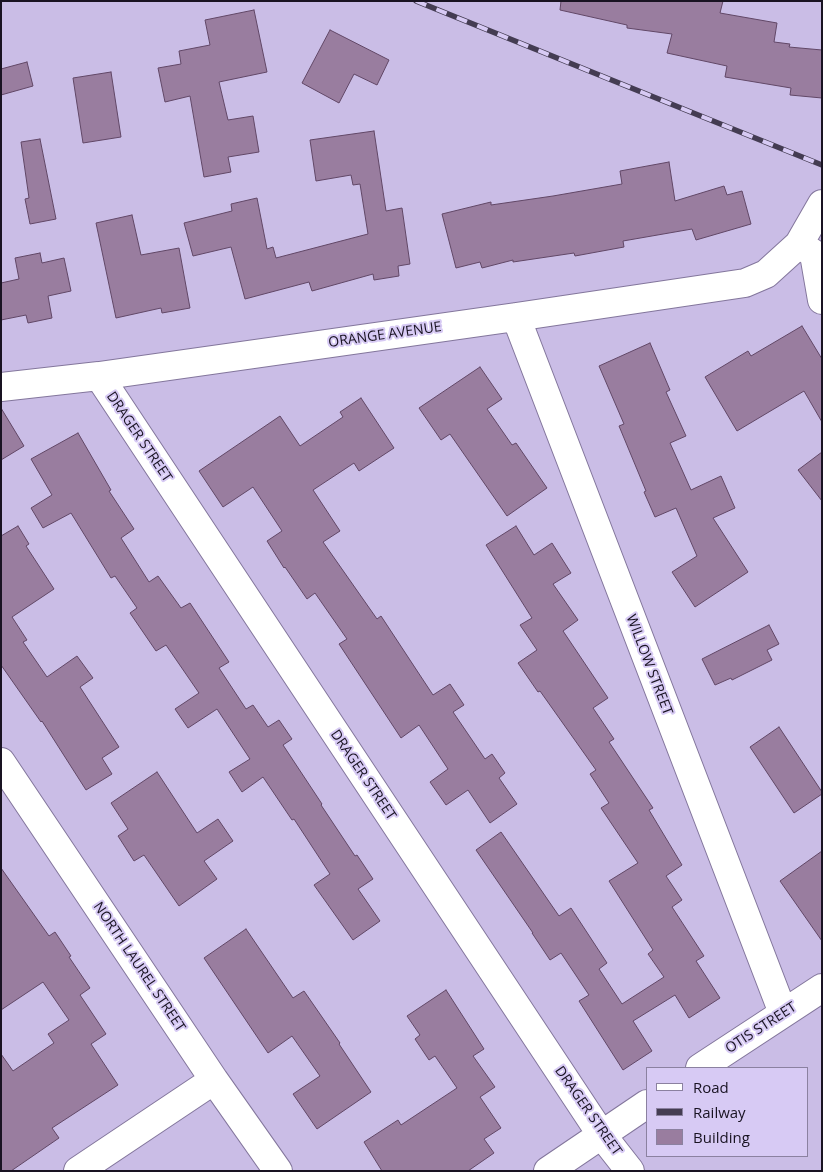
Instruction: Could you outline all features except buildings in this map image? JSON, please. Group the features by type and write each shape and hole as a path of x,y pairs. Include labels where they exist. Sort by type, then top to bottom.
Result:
{"street":[{"name":"ORANGE AVENUE","path":"1,387 99,376 746,283 766,274 799,244 822,204"},
{"path":"799,244 814,254 822,300"},
{"name":"WILLOW STREET","path":"516,317 782,1013"},
{"name":"DRAGER STREET","path":"99,376 601,1134 630,1171"},
{"name":"NORTH LAUREL STREET","path":"1,762 214,1080 278,1171"},
{"name":"OTIS STREET","path":"701,1067 822,988"},
{"path":"78,1171 214,1080"},
{"path":"548,1171 646,1105"}],"railway":[{"path":"416,1 822,165"}]}
